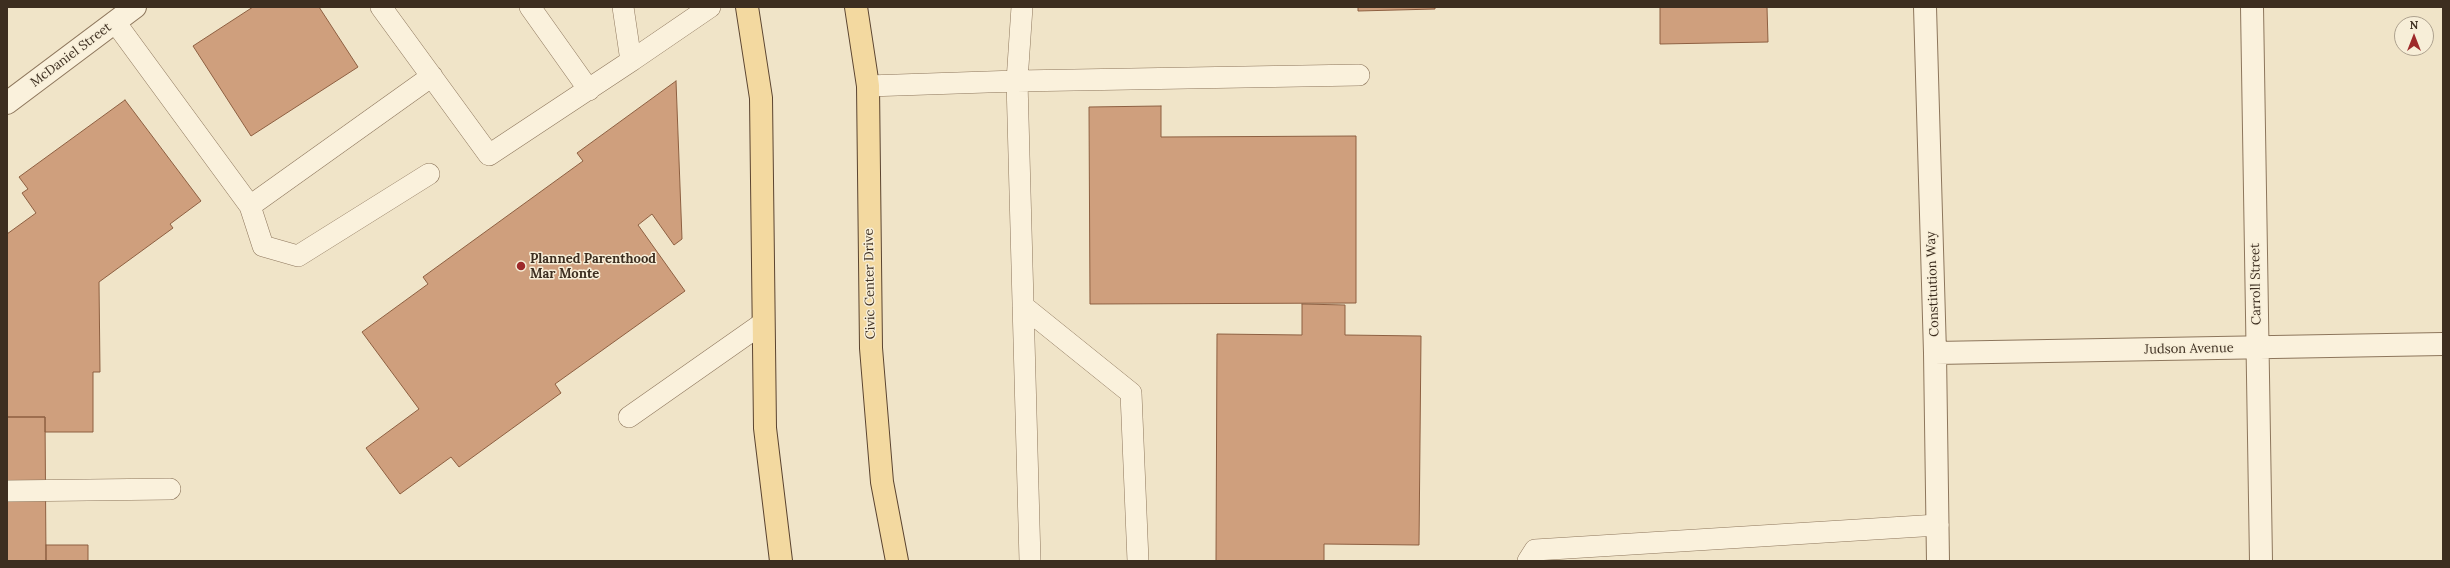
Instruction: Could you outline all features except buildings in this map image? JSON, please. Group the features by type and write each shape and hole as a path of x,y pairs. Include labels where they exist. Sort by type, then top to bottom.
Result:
{"main road":[{"path":"747,7 761,98 765,428 781,561"},
{"name":"Civic Center Drive","path":"856,7 868,86 871,348 882,482 897,561"}],"street":[{"name":"McDaniel Street","path":"7,103 135,7"},
{"name":"Constitution Way","path":"1925,7 1935,353 1938,561"},
{"name":"Carroll Street","path":"2252,7 2261,561"},
{"name":"Judson Avenue","path":"1935,353 2443,344"}],"lane":[{"path":"381,7 489,155 589,90 710,7"},
{"path":"530,7 589,90"},
{"path":"623,7 632,61"},
{"path":"1022,7 1017,81 1030,561"},
{"path":"115,22 250,206 264,246 298,256 429,174"},
{"path":"868,86 1017,81 1359,75"},
{"path":"250,206 432,76"},
{"path":"1023,306 1131,393 1138,561"},
{"path":"629,417 763,323"},
{"path":"7,491 170,489"},
{"path":"1532,555 1938,525"}],"place":[{"name":"Planned Parenthood Mar Monte","path":"521,266"}]}
